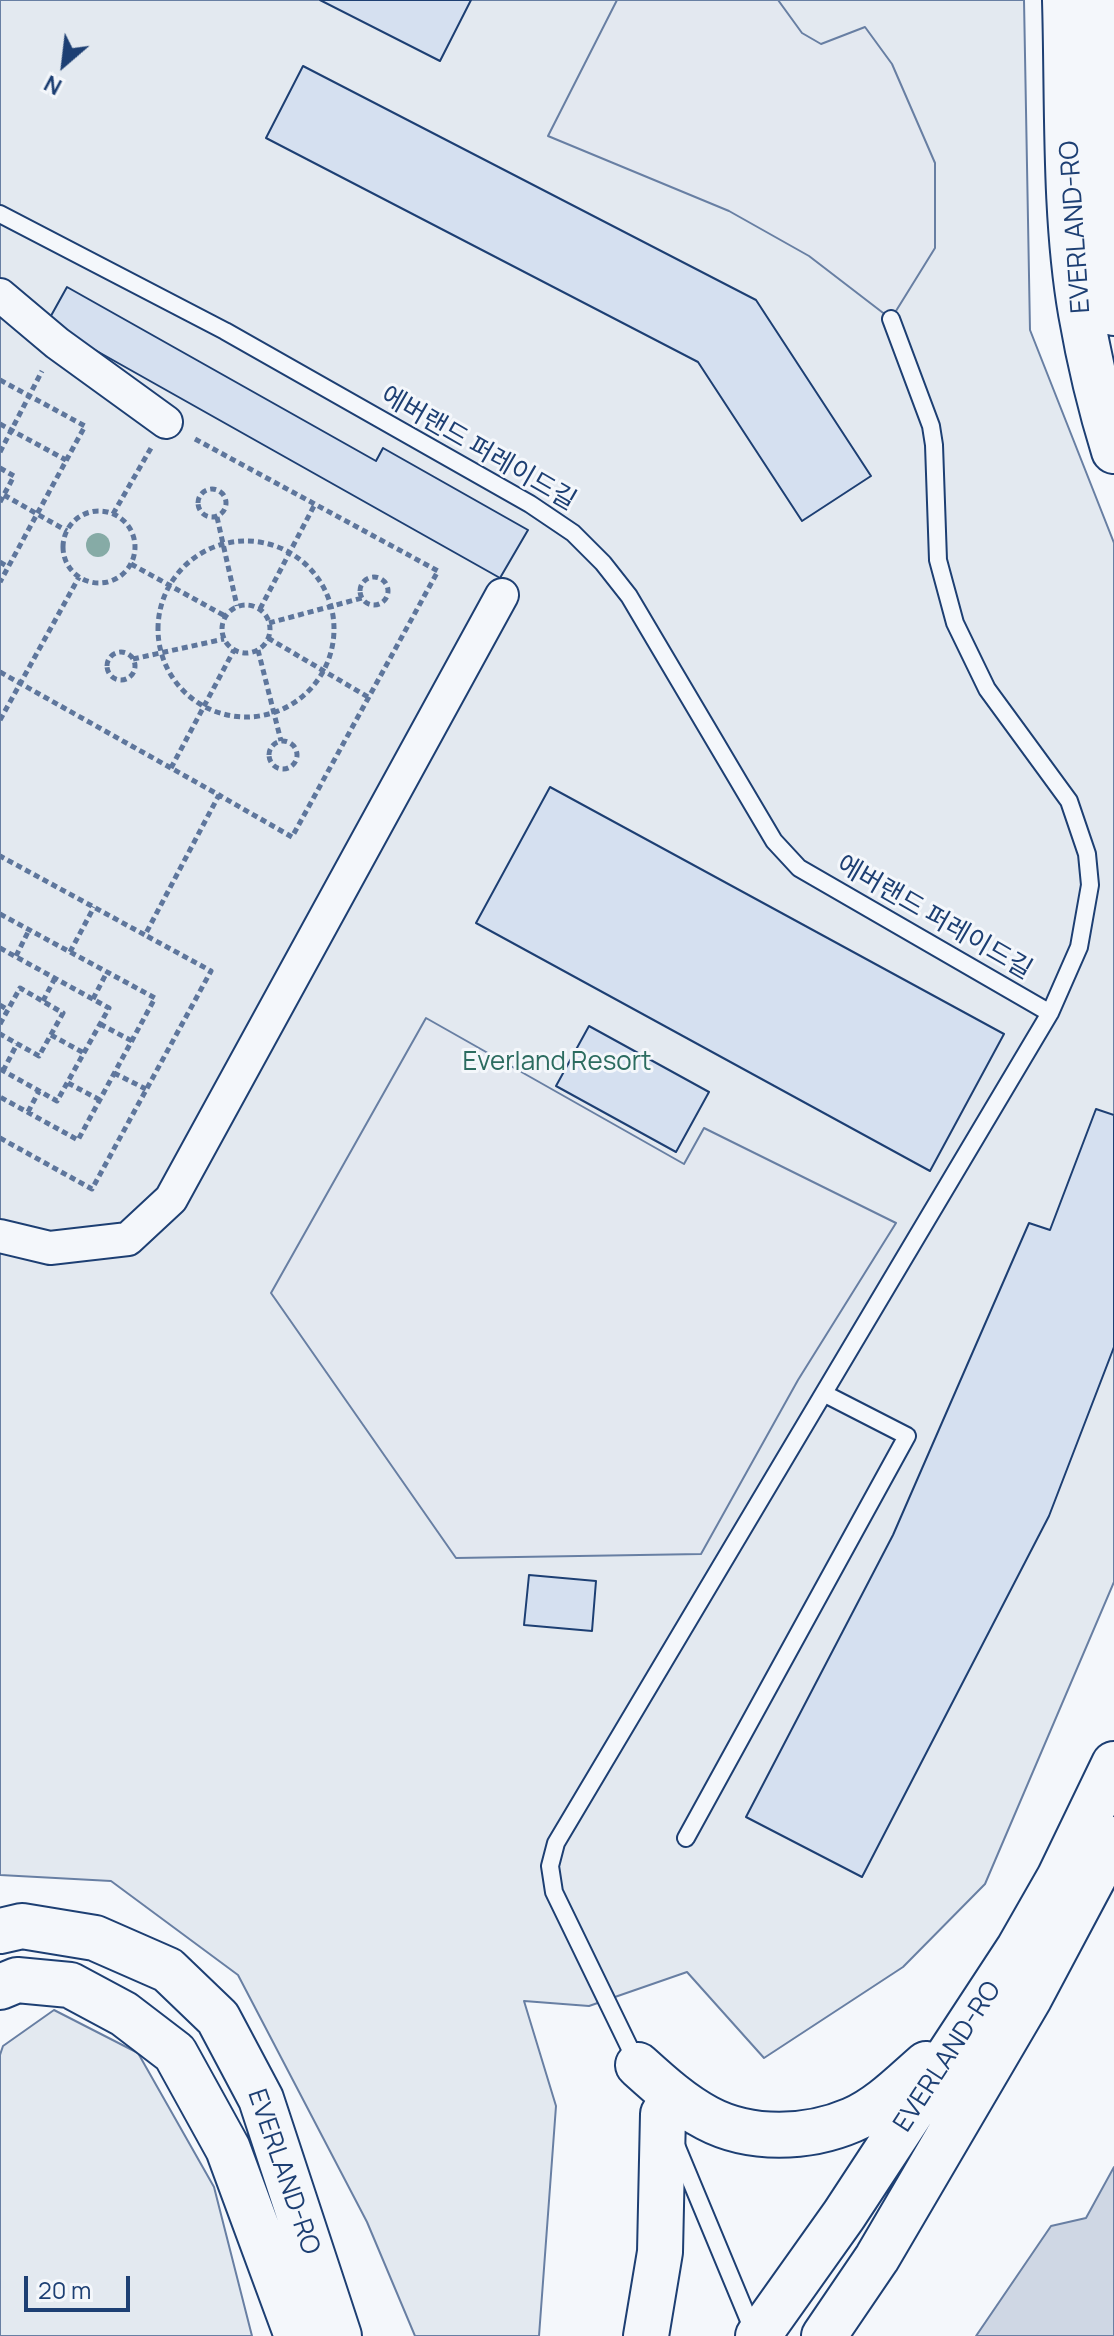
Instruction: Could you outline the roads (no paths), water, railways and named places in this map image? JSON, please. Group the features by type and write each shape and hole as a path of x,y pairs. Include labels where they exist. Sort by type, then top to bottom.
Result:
{"street":[{"name":"EVERLAND-RO","path":"1065,0 1075,258 1080,311 1114,451"},
{"name":"EVERLAND-RO","path":"1102,0 1106,232 1114,313"},
{"path":"0,295 57,343 166,422"},
{"path":"0,1236 50,1248 128,1239 171,1199 502,595"},
{"name":"EVERLAND-RO","path":"757,2336 844,2215 1019,1948 1059,1878 1114,1764"},
{"name":"EVERLAND-RO","path":"824,2336 877,2258 1030,1997 1114,1839"},
{"name":"EVERLAND-RO","path":"0,1931 22,1926 95,1938 168,1970 218,2018 261,2099 339,2336"},
{"name":"EVERLAND-RO","path":"0,1987 17,1980 70,1985 124,2014 175,2053 228,2149 297,2336"},
{"path":"638,2065 668,2092 707,2118 736,2130 792,2134 822,2130 853,2120 882,2101 965,2032"},
{"path":"646,2336 660,2252 663,2114"}],"lane":[{"name":"에버랜드 퍼레이드길","path":"0,214 225,331 530,504 573,533 603,563 629,596 774,841 799,868 1050,1013"},
{"path":"757,2336 663,2114 554,1892 550,1866 556,1843 1050,1013 1079,947 1090,885 1087,854 1069,801 987,689 955,623 938,560 931,426 891,319"},
{"path":"686,1838 907,1436 825,1394"}],"park label":[{"name":"Everland Resort","path":"557,1063"}]}
